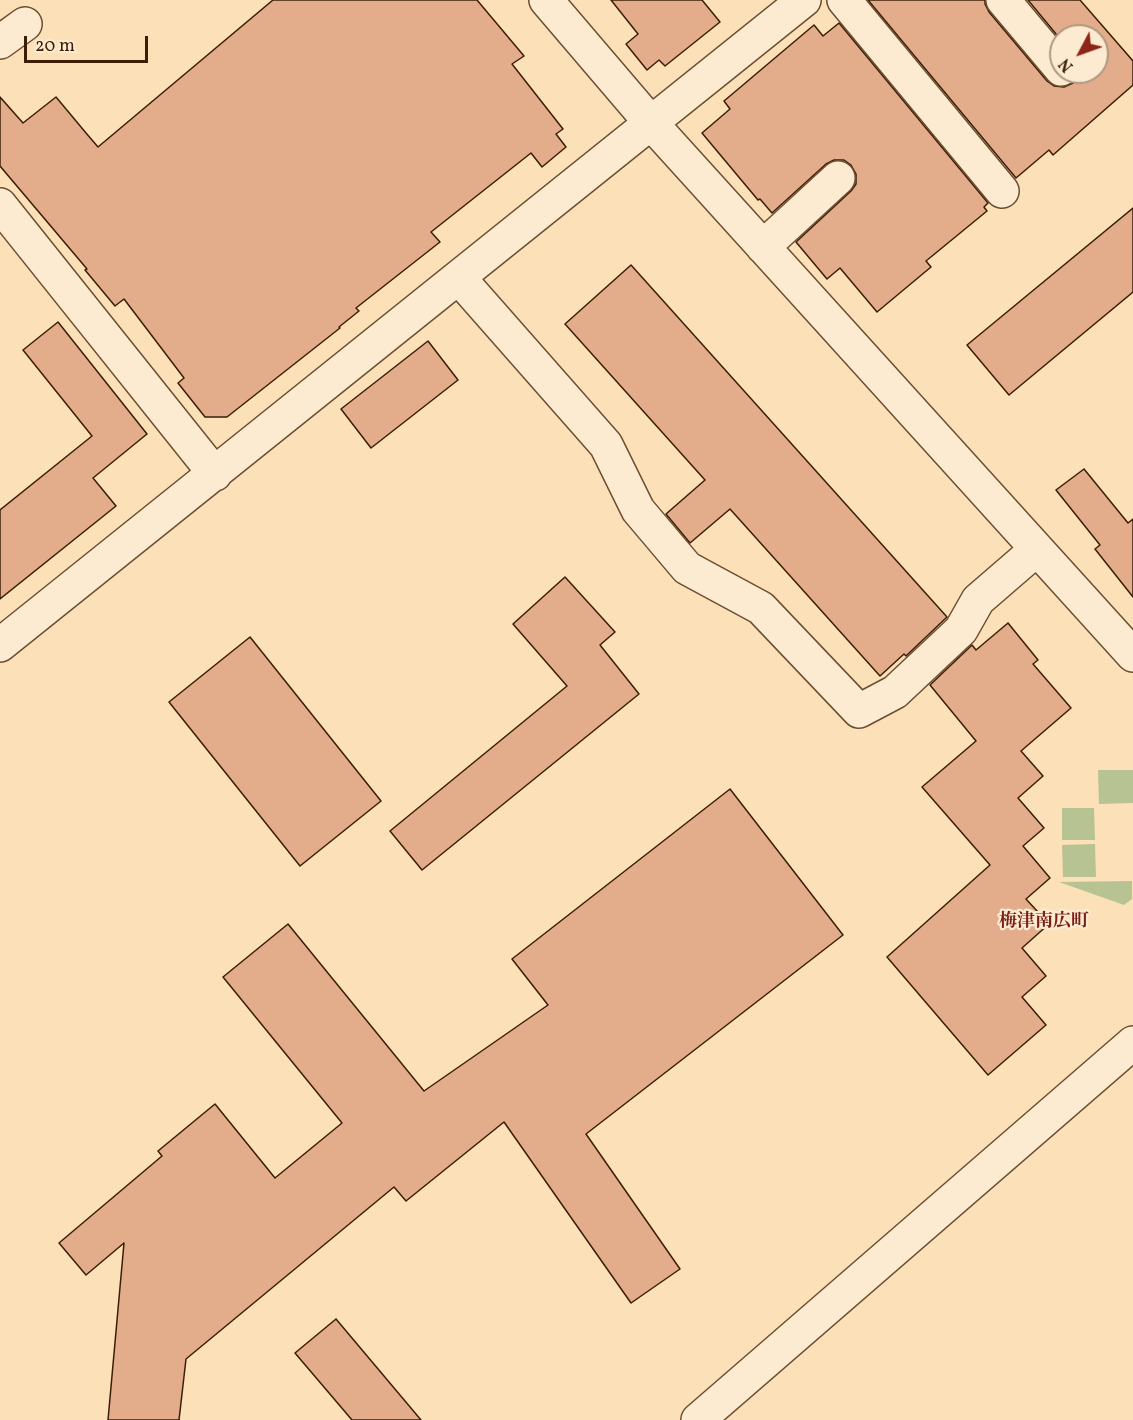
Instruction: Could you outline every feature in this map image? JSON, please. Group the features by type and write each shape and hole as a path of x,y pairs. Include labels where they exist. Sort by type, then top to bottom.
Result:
{"street":[{"path":"546,0 651,123 1133,655"},
{"path":"0,645 804,0"},
{"path":"844,0 1002,191"},
{"path":"1003,0 1049,55"},
{"path":"763,247 838,178"},
{"path":"0,205 215,474"},
{"path":"459,278 606,445 638,510 687,568 761,608 859,711 895,692 961,630 978,600 1037,549"},
{"path":"698,1420 1133,1043"}],"green space":[{"path":"1098,770 1133,770 1133,803 1099,804"},
{"path":"1062,808 1094,808 1095,840 1062,840"},
{"path":"1095,844 1096,877 1063,877 1062,845"},
{"path":"1132,881 1132,899 1124,905 1059,882"}],"building":[{"path":"273,0 477,0 524,56 512,64 563,129 556,134 566,147 542,167 531,153 431,232 440,242 356,308 359,311 340,328 227,417 205,417 178,383 184,378 124,299 115,306 85,270 87,269 0,166 0,97 23,123 56,97 98,147"},
{"path":"611,0 702,0 720,22 665,66 659,60 647,70 626,44 638,34"},
{"path":"868,0 985,0 989,12 1049,84 1054,86 1109,84 1109,33 1133,61 1133,85 1053,155 1049,150 1016,178"},
{"path":"1028,0 1080,0 1101,24 1049,25"},
{"path":"839,23 988,203 984,207 987,211 926,261 931,267 877,312 840,268 827,279 796,242 856,184 856,174 851,165 844,160 834,160 826,164 772,213 760,199 758,200 702,133 730,109 724,101 814,25 823,36"},
{"path":"1133,208 1133,292 1009,395 967,345"},
{"path":"631,265 947,617 906,656 904,654 880,676 730,509 690,543 666,514 705,480 565,324"},
{"path":"58,322 147,434 93,478 116,506 0,599 0,510 92,436 23,350"},
{"path":"428,341 458,380 371,448 341,409"},
{"path":"1084,469 1128,523 1133,519 1133,597 1095,549 1100,545 1056,490"},
{"path":"565,577 615,632 600,645 639,694 422,870 390,831 567,686 513,624"},
{"path":"1008,623 1038,660 1033,664 1071,708 1021,751 1043,776 1018,798 1044,828 1023,846 1050,878 1026,899 1049,924 1022,948 1046,976 1022,997 1046,1025 988,1075 887,957 990,865 922,787 976,741 930,685 972,645 976,650"},
{"path":"250,637 381,801 300,866 169,702"},
{"path":"730,789 843,935 586,1134 680,1269 631,1303 504,1122 406,1201 394,1187 186,1359 179,1420 108,1420 124,1243 86,1275 59,1243 162,1156 158,1151 215,1104 275,1178 342,1123 223,977 288,924 424,1091 548,1005 512,959"},
{"path":"336,1319 421,1420 352,1420 295,1353"}],"district":[{"name":"梅津南広町","path":"1044,923"}]}
